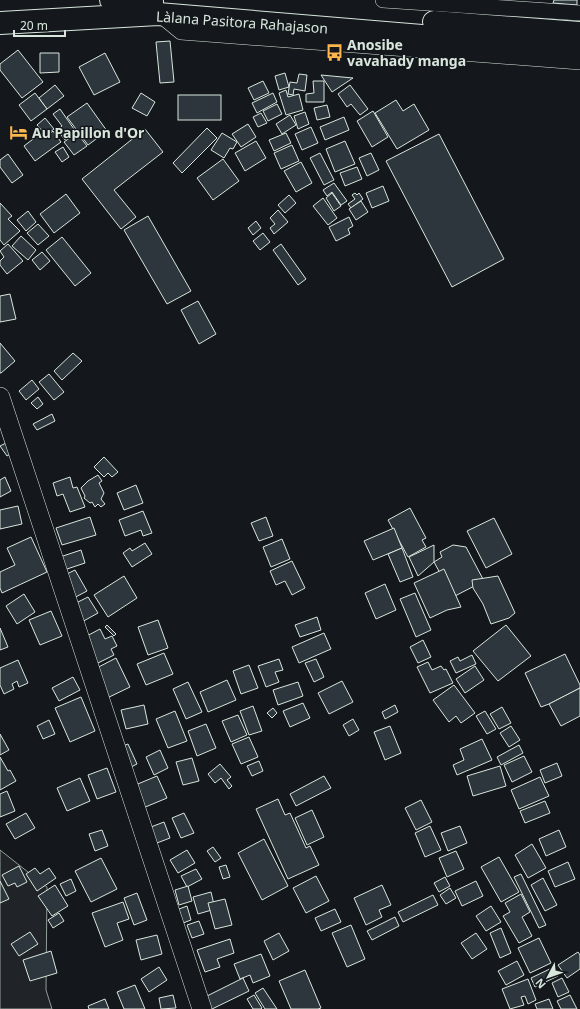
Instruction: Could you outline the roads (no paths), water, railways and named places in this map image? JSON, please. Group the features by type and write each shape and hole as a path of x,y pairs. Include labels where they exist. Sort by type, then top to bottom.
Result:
{"main road":[{"name":"Làlana Pasitora Rahajason","path":"111,0 580,49"},
{"name":"Làlana Pasitora Rahajason","path":"0,23 161,6 580,33"}],"street":[{"path":"383,0 580,13"},
{"path":"161,6 181,32 580,62"},
{"path":"0,397 202,1009"}],"place":[{"name":"Anosibe vavahady manga","path":"334,52"},
{"name":"Au Papillon d'Or","path":"19,132"}]}
